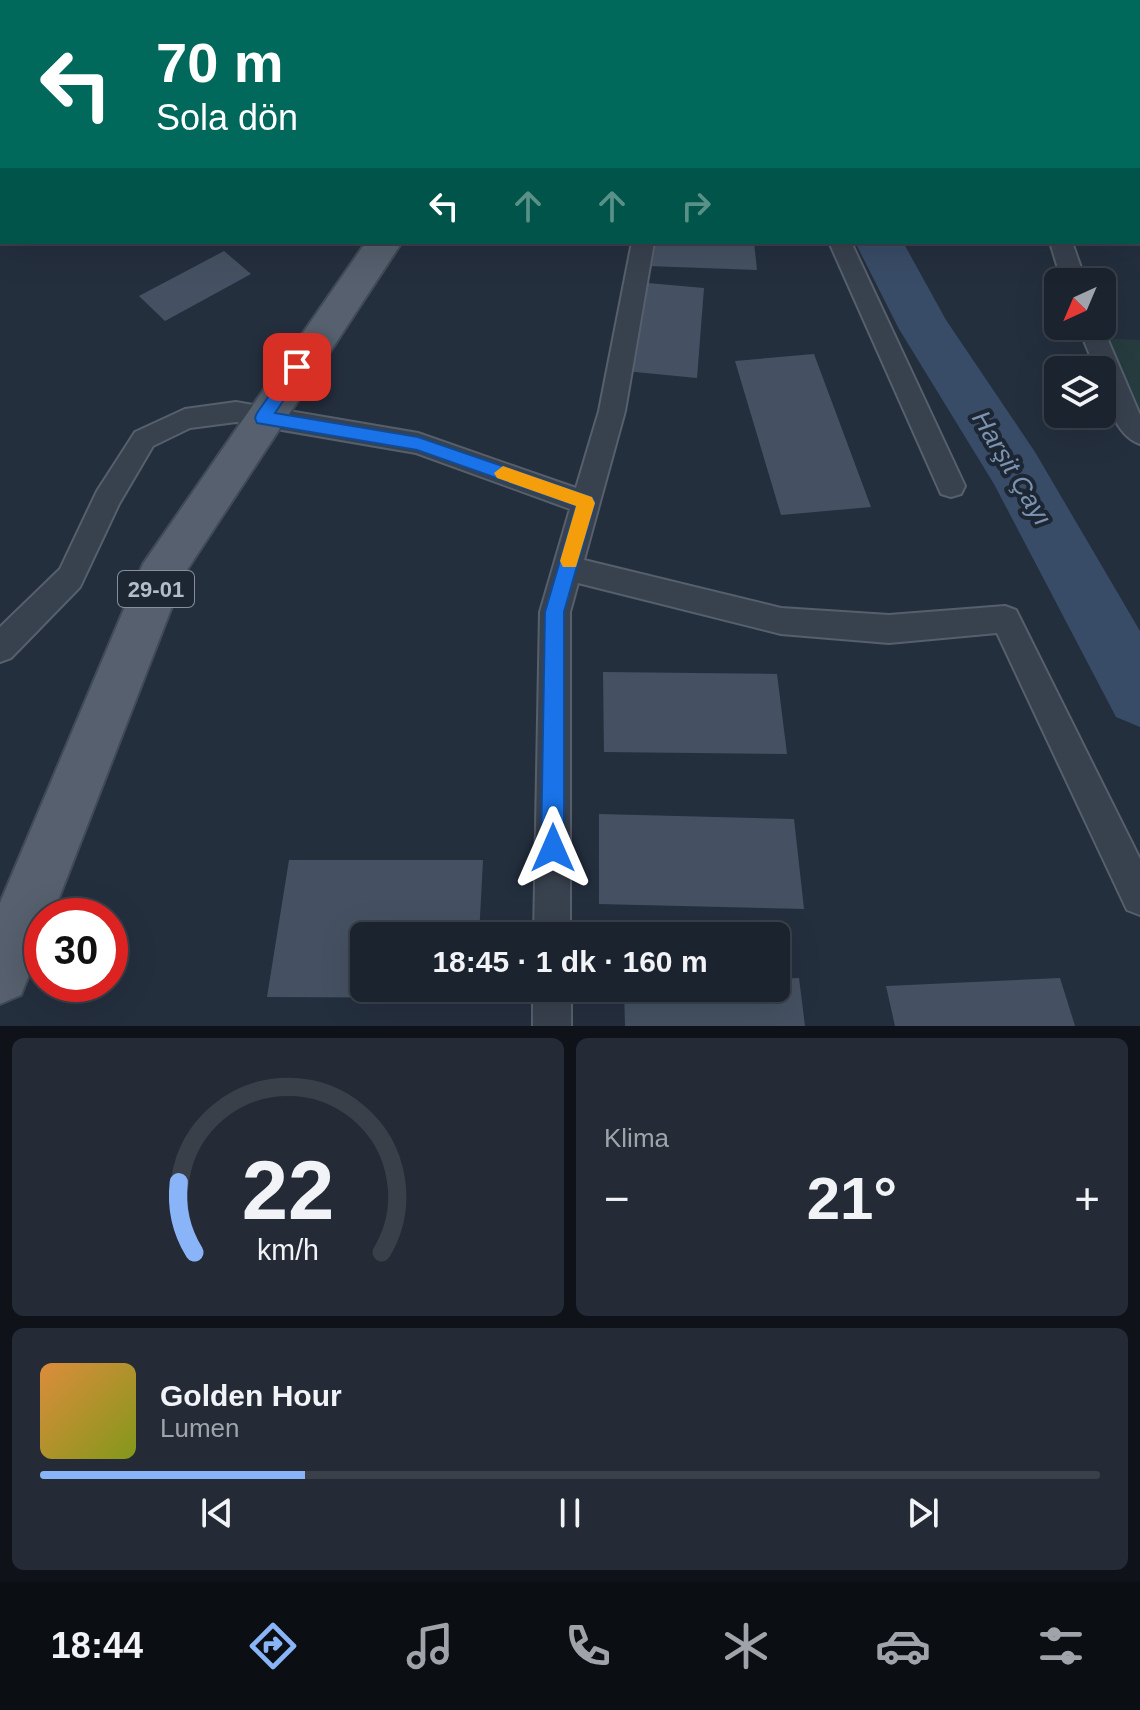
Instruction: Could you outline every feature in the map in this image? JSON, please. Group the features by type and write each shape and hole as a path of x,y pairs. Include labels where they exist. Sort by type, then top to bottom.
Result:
{"main road":[{"name":"29-01","path":"0,974 166,564 383,244"}],"street":[{"path":"552,922 555,612 612,411 643,244"},
{"path":"841,244 951,486"},
{"path":"1062,244 1069,268"},
{"path":"1096,340 1128,418 1140,434"},
{"path":"0,648 70,578 107,499 144,439 185,419 236,412 418,443 586,503"},
{"path":"567,568 781,621 889,629 1005,619 1140,897"},
{"path":"552,1002 552,1026"}],"green space":[{"path":"1096,340 1140,340 1140,434 1116,383 1116,356 1103,356"}],"building":[{"path":"648,244 754,244 757,270 648,266"},
{"path":"224,251 251,274 165,321 139,296"},
{"path":"636,282 704,288 697,378 625,371"},
{"path":"814,354 871,507 781,515 735,361"},
{"path":"603,672 777,674 787,754 604,752"},
{"path":"599,814 794,819 804,909 599,904"},
{"path":"289,860 483,860 480,922 350,922 350,997 267,997"},
{"path":"790,978 799,978 805,1026 625,1026 624,1002 790,1002"},
{"path":"1060,978 1075,1026 895,1026 886,986"}],"waterway":[{"name":"Harşit Çayı","path":"880,244 925,329 1015,468 1140,695"}],"slow traffic":[{"path":"503,473 586,503 569,561"}],"route":[{"path":"297,367 263,418 418,443 586,503 555,612 553,848"}]}
